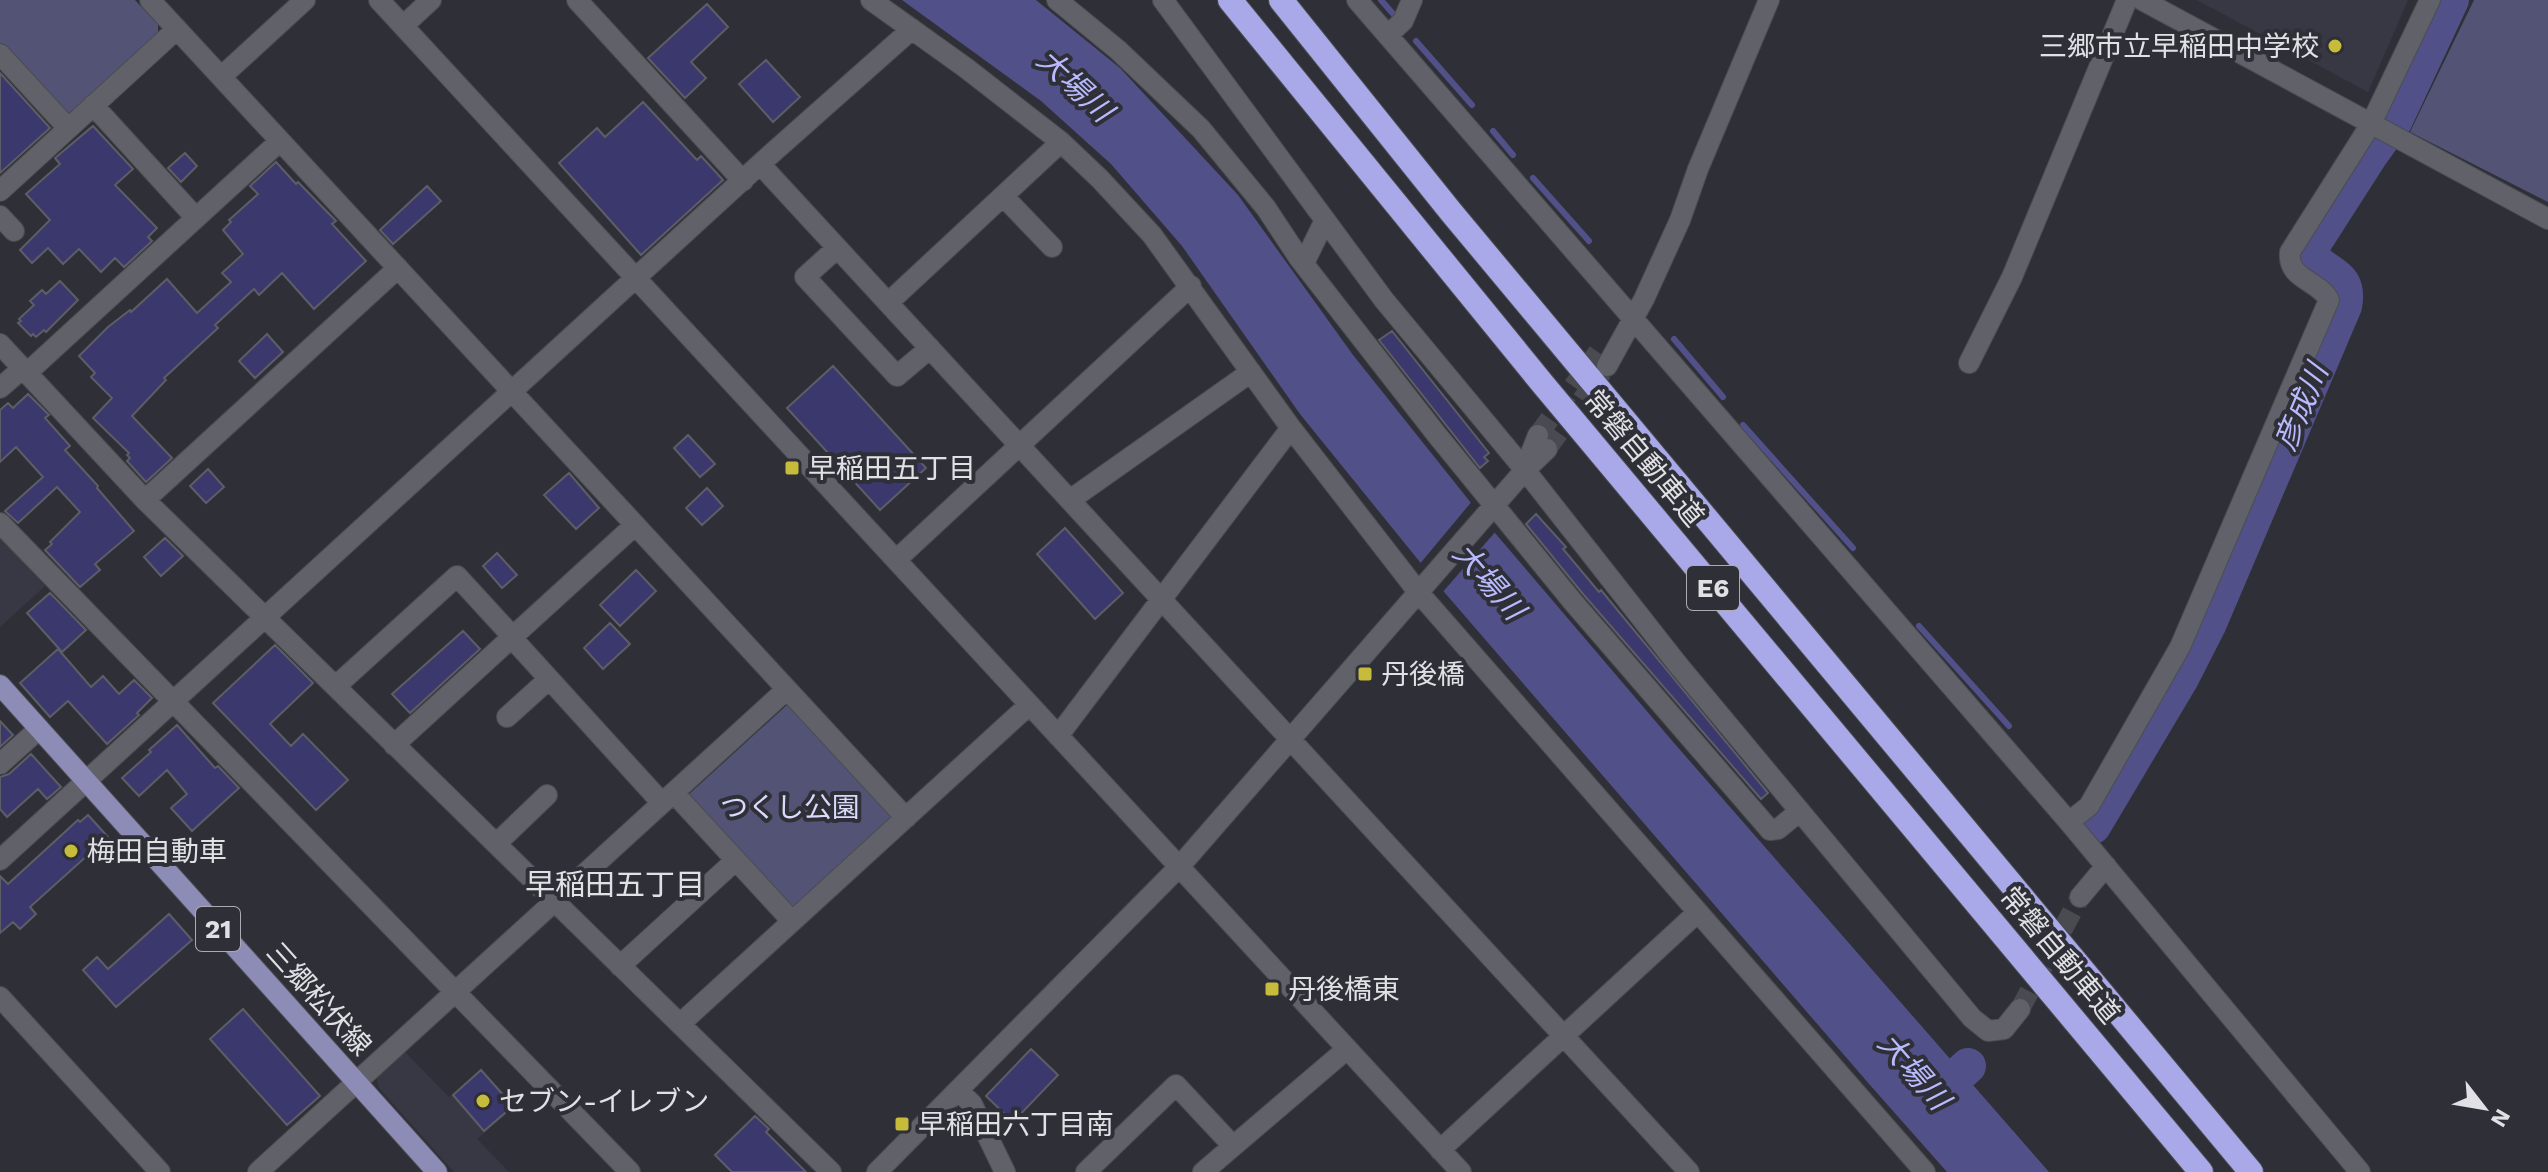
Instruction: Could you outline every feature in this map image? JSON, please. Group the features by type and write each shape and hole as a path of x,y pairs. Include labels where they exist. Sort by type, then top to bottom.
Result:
{"highway":[{"name":"常磐自動車道","path":"1230,0 1542,383 2201,1172"},
{"name":"常磐自動車道","path":"1281,0 1451,212 2251,1172"}],"main road":[{"name":"三郷松伏線","path":"0,685 437,1172"}],"street":[{"path":"150,0 906,818"},
{"path":"221,77 305,0"},
{"path":"379,0 1461,1172"},
{"path":"403,26 431,0"},
{"path":"577,0 743,181"},
{"path":"871,0 1061,142 1152,235 1291,428 1423,589 1922,1171"},
{"path":"1163,0 1384,300 1525,470 1679,666 1972,1018 1988,1031 2004,1029 2020,1009"},
{"path":"1357,0 2069,822 2360,1172"},
{"path":"1388,35 1403,21 1412,0"},
{"path":"1602,359 1644,299 1680,220 1704,153 1769,0"},
{"path":"1969,363 2012,277 2127,0"},
{"path":"2142,0 2548,219"},
{"path":"2069,822 2089,806 2180,647 2228,539 2329,300 2322,291 2292,270 2290,252 2382,130 2430,0"},
{"path":"1064,2 1201,129 1266,208 1304,263 1492,509 1770,830 1778,829 1800,811"},
{"path":"1,189 177,29"},
{"path":"0,860 760,164 912,29"},
{"path":"0,54 68,128"},
{"path":"93,105 196,218"},
{"path":"0,388 25,370 280,141"},
{"path":"889,302 1061,142"},
{"path":"760,164 1689,1172"},
{"path":"1004,197 1052,247"},
{"path":"1304,263 1325,220"},
{"path":"837,248 805,277 897,376 930,348"},
{"path":"145,500 398,268"},
{"path":"896,560 1191,286"},
{"path":"0,344 145,500 831,1172"},
{"path":"1070,500 1251,372"},
{"path":"1058,736 1291,428"},
{"path":"877,1172 1179,867 1492,509 1525,470 1543,442"},
{"path":"0,523 630,1172"},
{"path":"394,745 634,526"},
{"path":"336,686 457,576 549,679 668,798 736,860 792,921"},
{"path":"507,717 549,679"},
{"path":"258,1172 786,690"},
{"path":"680,1024 1029,705"},
{"path":"0,764 39,729"},
{"path":"496,844 547,795"},
{"path":"620,966 736,860"},
{"path":"2080,897 2106,866"},
{"path":"1440,1150 1698,912"},
{"path":"0,997 160,1172"},
{"path":"1086,1172 1176,1085 1221,1162 1347,1049"},
{"path":"958,1090 972,1104 1005,1172"}],"shaded area":[{"name":"三郷市立早稲田中学校","path":"2197,0 2408,0 2368,92"},
{"path":"0,537 45,586 0,627"},
{"path":"405,1052 449,1097 481,1069 516,1106 477,1139 509,1172 454,1172 379,1088 377,1077"}],"green space":[{"path":"0,0 135,0 158,24 158,34 70,115 63,115 0,47"},
{"path":"2474,0 2548,0 2548,202 2410,132"},
{"name":"つくし公園","path":"788,704 893,819 792,910 687,796"}],"water":[{"name":"大場川","path":"902,0 1036,0 1120,68 1238,195 1353,355 1495,533 2049,1172 1947,1172 1445,593 1300,414 1182,246 1111,164 1041,101"}],"pier":[{"name":"丹後橋","path":"1473,500 1497,530 1441,594 1418,566"}],"building":[{"path":"707,4 728,27 691,62 706,78 685,98 648,58"},
{"path":"766,60 800,97 773,122 739,84"},
{"path":"0,73 50,128 0,173"},
{"path":"643,102 697,160 701,156 723,180 641,255 559,163 597,128 605,137"},
{"path":"93,126 133,169 115,185 157,228 148,237 152,241 124,267 115,258 101,272 79,249 63,264 48,248 32,263 20,250 50,220 26,194 60,164 55,158"},
{"path":"185,153 197,166 181,182 168,168"},
{"path":"276,162 336,221 332,224 366,261 314,309 282,273 259,295 254,289 215,325 218,328 164,378 166,380 132,416 172,458 146,482 127,461 129,453 93,418 112,398 91,377 95,373 79,356 108,327 131,312 167,279 197,313 231,282 222,273 243,254 223,230 231,222 229,220 258,194 250,186"},
{"path":"427,186 441,201 393,244 380,230"},
{"path":"60,281 78,300 46,332 44,330 36,337 31,336 18,323 21,321 19,319 34,305 30,301 42,290 46,294"},
{"path":"1392,331 1489,453 1484,457 1488,461 1480,468 1379,340"},
{"path":"267,334 283,352 255,378 239,361"},
{"path":"833,366 926,468 880,510 787,408"},
{"path":"28,394 49,415 45,418 70,446 65,450 134,531 95,564 100,570 80,587 45,550 80,512 57,487 18,523 5,511 43,477 16,447 0,462 0,410 8,403 13,408"},
{"path":"688,435 715,464 700,477 674,448"},
{"path":"208,469 224,487 206,503 190,486"},
{"path":"569,473 599,508 576,529 544,495"},
{"path":"707,488 723,506 702,525 686,508"},
{"path":"1536,514 1768,793 1761,799 1526,524"},
{"path":"1065,528 1123,593 1095,619 1037,554"},
{"path":"165,538 183,556 161,576 144,557"},
{"path":"497,553 517,575 502,588 483,566"},
{"path":"636,570 656,591 620,626 600,605"},
{"path":"50,593 86,630 62,652 27,613"},
{"path":"610,623 630,644 603,669 584,648"},
{"path":"463,631 480,649 410,713 392,694"},
{"path":"275,645 313,683 270,724 291,746 303,734 348,780 316,810 213,703"},
{"path":"58,649 91,687 103,676 119,694 134,680 152,698 137,713 139,715 107,744 68,701 50,717 20,683"},
{"path":"0,721 13,735 0,747"},
{"path":"177,725 215,768 218,766 239,788 192,831 171,808 187,794 167,770 139,796 122,778"},
{"path":"31,754 61,787 47,799 38,789 7,817 0,809 0,777 9,774"},
{"path":"88,815 108,837 30,907 36,914 20,929 13,922 0,933 0,876 8,884 78,820 80,822"},
{"path":"169,914 192,940 116,1007 83,970 97,957 108,969"},
{"path":"243,1009 320,1096 287,1125 210,1039"},
{"path":"1031,1049 1058,1075 1013,1122 986,1096"},
{"name":"セブン-イレブン","path":"481,1070 513,1106 484,1131 453,1095"},
{"path":"755,1116 769,1129 766,1132 806,1172 732,1172 715,1155"}],"waterway":[{"path":"1381,0 1395,16"},
{"name":"彦成川","path":"2093,826 2181,678 2209,623 2344,306 2344,287 2310,255 2311,247 2395,120 2451,0"},
{"path":"1416,41 1472,105"},
{"path":"1493,131 1513,155"},
{"path":"1533,178 1589,241"},
{"path":"1674,339 1723,397"},
{"path":"1743,425 1853,548"},
{"path":"1919,626 2009,726"},
{"name":"彦成川","path":"1934,1097 1968,1066"}],"tunnel":[{"path":"1538,435 1598,352"},
{"path":"1547,449 1602,372"},
{"path":"2020,1009 2080,897"}],"place":[{"name":"三郷市立早稲田中学校","path":"2335,46"},
{"name":"早稲田五丁目","path":"792,468"},
{"name":"丹後橋","path":"1365,674"},
{"name":"梅田自動車","path":"71,851"},
{"name":"丹後橋東","path":"1272,989"},
{"name":"セブン-イレブン","path":"483,1101"},
{"name":"早稲田六丁目南","path":"902,1124"}],"district":[{"name":"早稲田五丁目","path":"615,884"}]}
